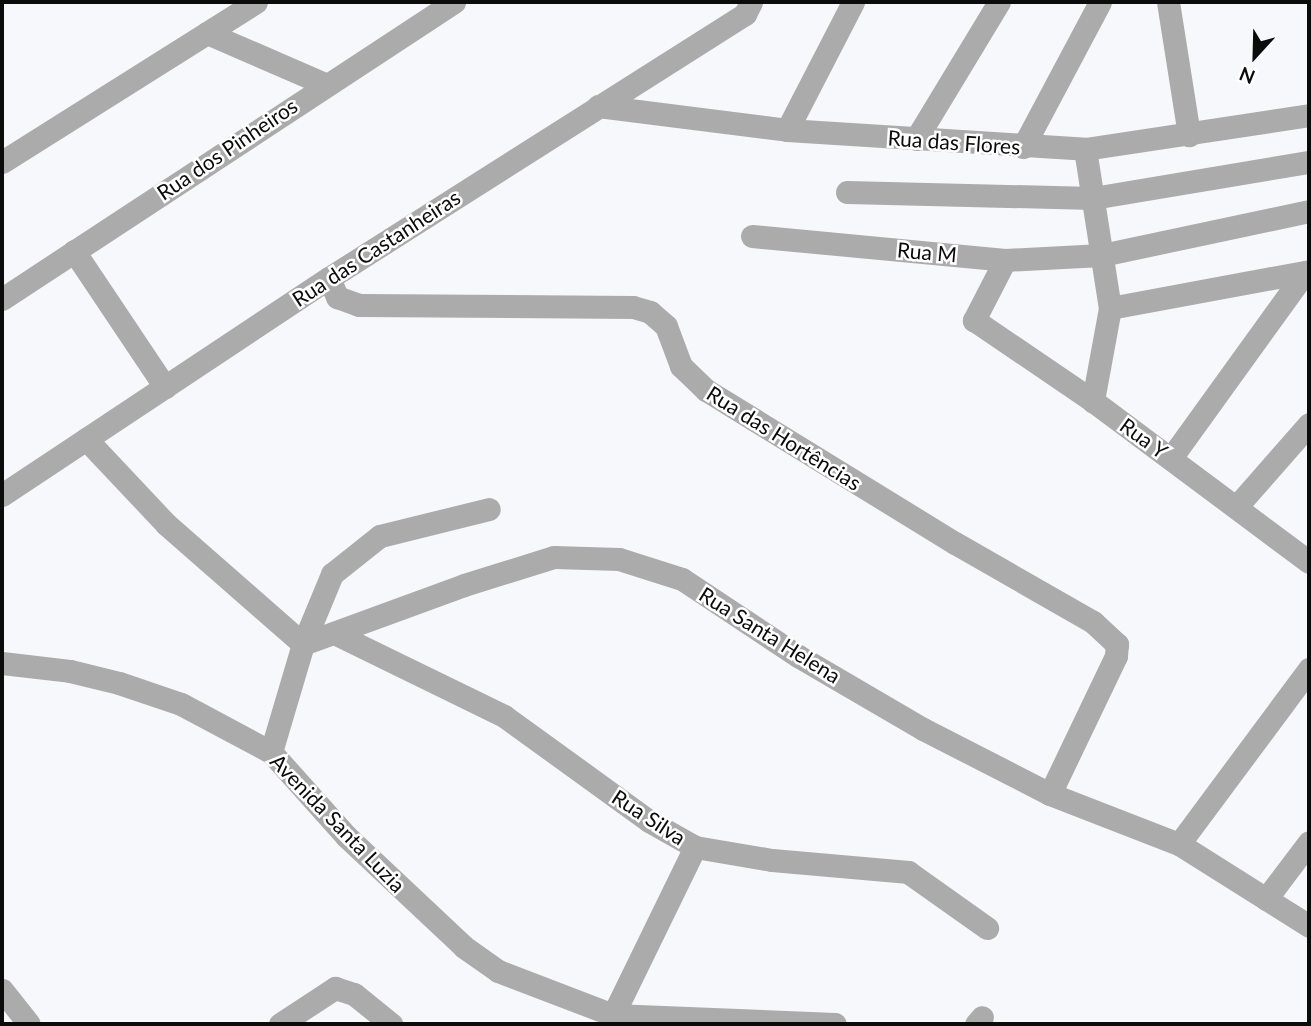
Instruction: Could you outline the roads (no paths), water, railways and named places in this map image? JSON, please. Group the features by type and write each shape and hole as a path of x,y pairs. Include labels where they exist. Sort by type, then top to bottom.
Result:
{"street":[{"path":"2,162 256,2"},
{"name":"Rua dos Pinheiros","path":"2,299 325,84 454,2"},
{"path":"787,130 853,2"},
{"path":"916,139 999,2"},
{"path":"1023,147 1100,2"},
{"path":"1168,2 1189,135"},
{"name":"Rua das Castanheiras","path":"2,495 329,278 744,14 751,3"},
{"path":"207,33 325,84"},
{"name":"Rua das Flores","path":"598,106 787,130 1085,149 1189,135 1309,114"},
{"path":"1085,149 1111,308 1093,401"},
{"path":"847,192 1093,198 1309,162"},
{"name":"Rua M","path":"751,236 1005,260 1102,255 1309,211"},
{"path":"74,251 165,387"},
{"name":"Rua Y","path":"1005,260 974,320 1093,401 1309,562"},
{"path":"1111,308 1307,272"},
{"path":"1171,458 1307,272"},
{"name":"Rua das Hortências","path":"329,278 337,297 359,305 632,307 650,312 666,326 681,366 706,390 955,543 1093,622 1117,644 1116,656 1050,794"},
{"path":"1237,506 1309,424"},
{"path":"86,439 166,524 303,644"},
{"path":"271,752 303,644 332,574 380,536 489,509"},
{"name":"Rua Santa Helena","path":"303,644 464,584 554,557 619,559 681,579 832,676 1050,794 1180,844 1309,926"},
{"name":"Rua Silva","path":"334,633 504,716 649,821 695,847 772,860 908,872 987,928"},
{"name":"Avenida Santa Luzia","path":"2,663 70,671 119,683 181,704 271,752 346,836 479,960 522,981 613,1015 675,1021 835,1024"},
{"path":"1180,844 1309,669"},
{"path":"1266,899 1309,842"},
{"path":"613,1015 695,847"},
{"path":"281,1024 335,988 354,994 391,1024"},
{"path":"2,990 29,1024"}]}
